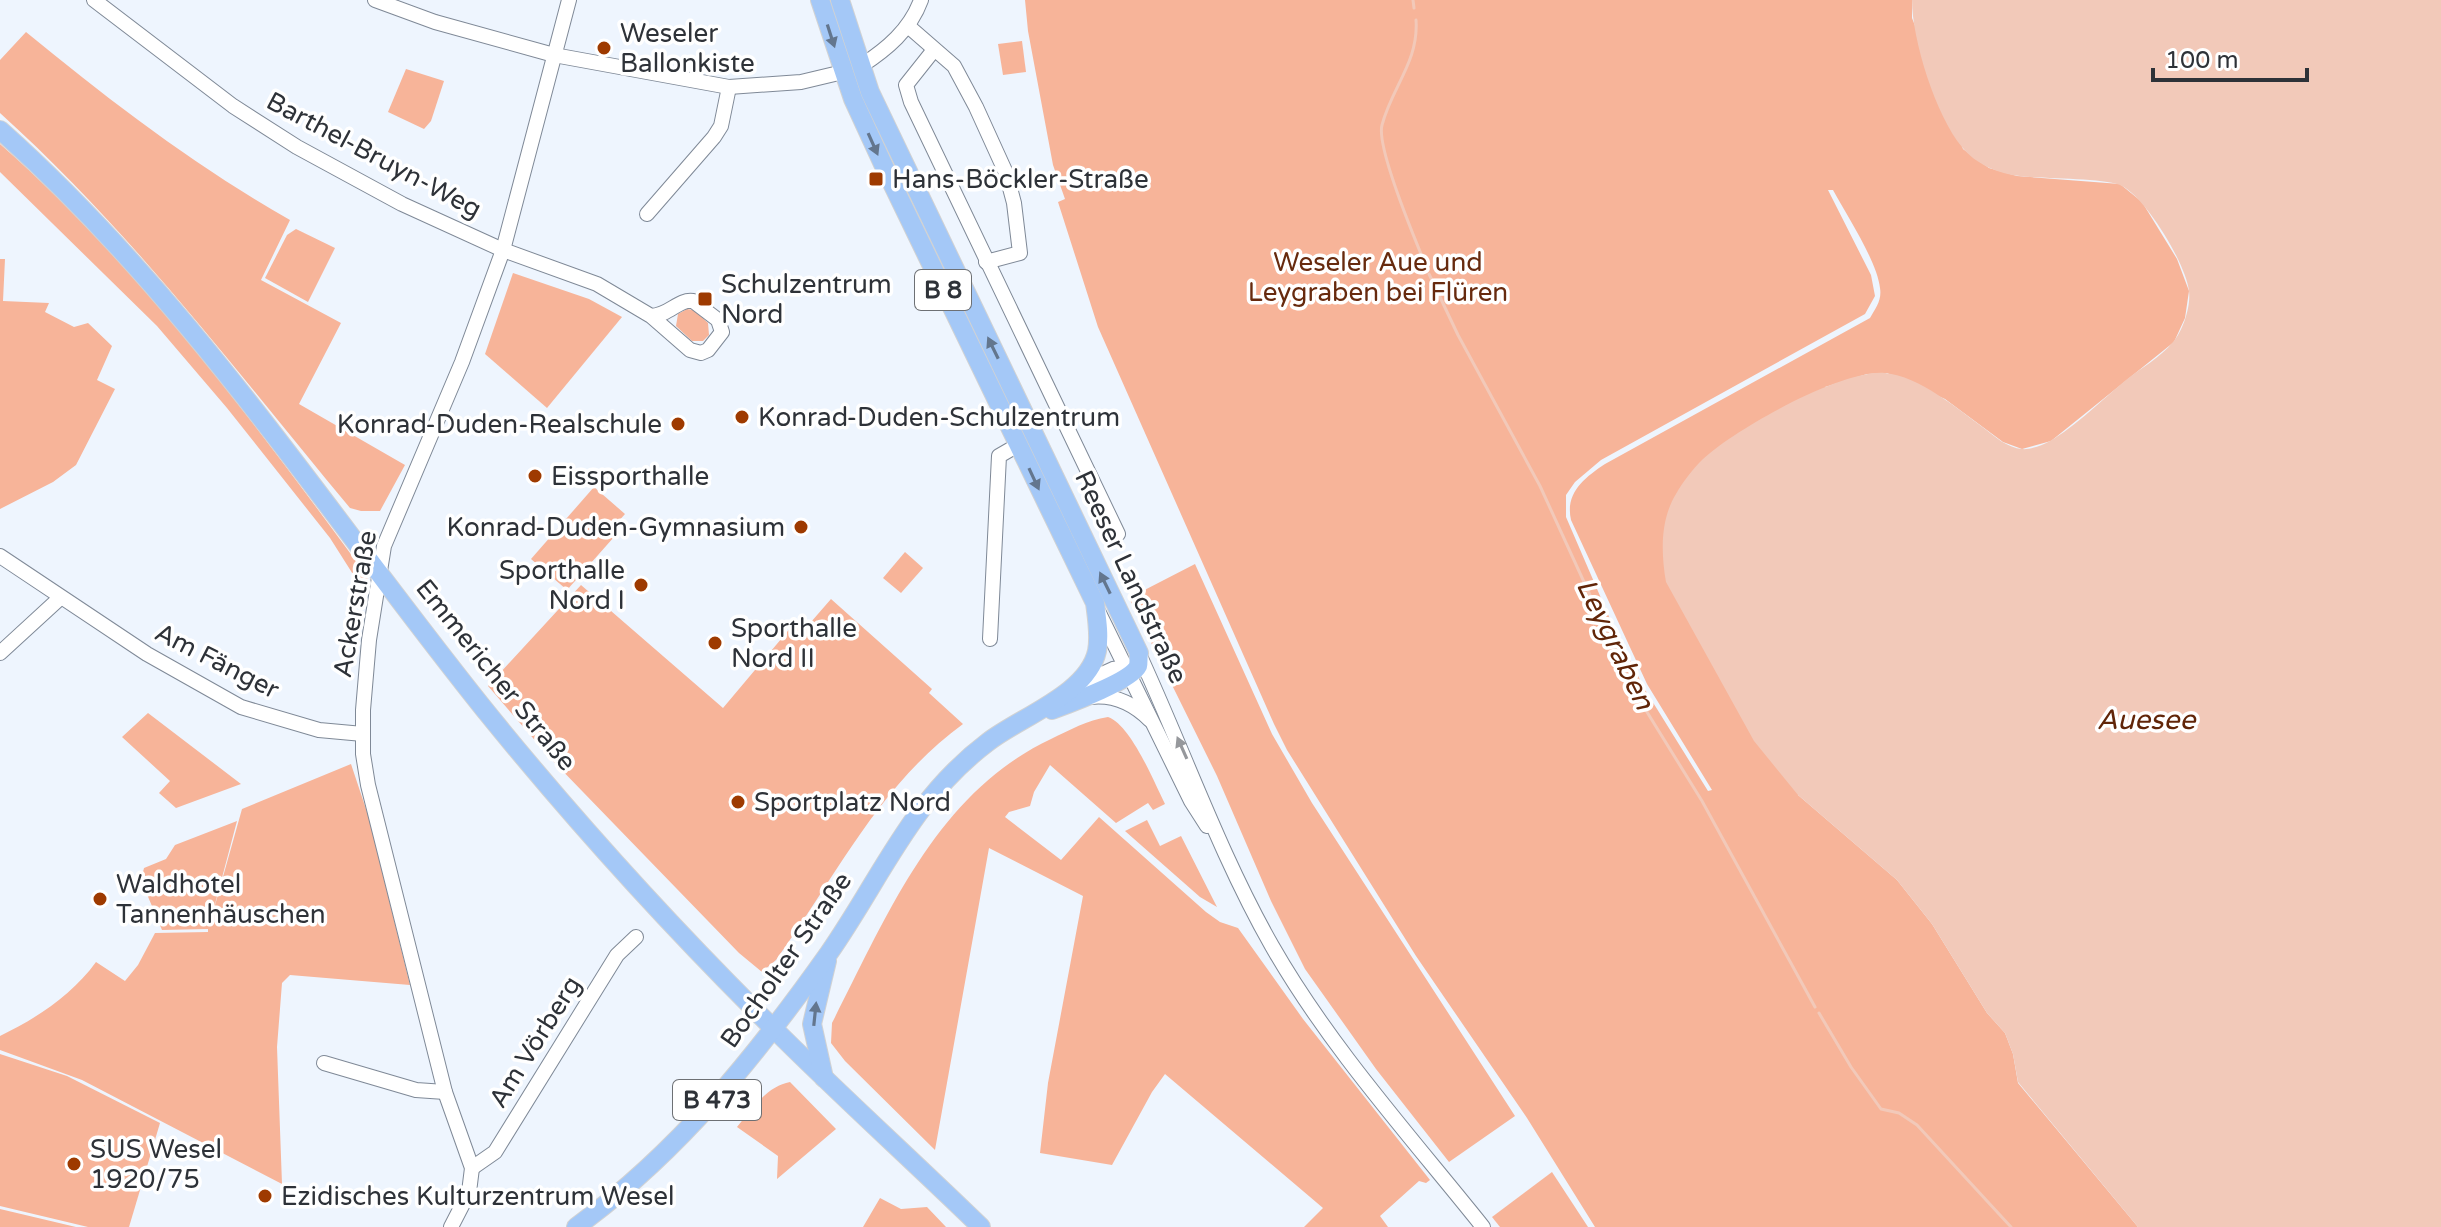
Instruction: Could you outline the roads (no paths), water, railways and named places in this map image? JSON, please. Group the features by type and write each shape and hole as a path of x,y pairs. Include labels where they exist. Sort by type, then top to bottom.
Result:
{"main road":[{"name":"Reeser Landstraße","path":"820,0 843,72 888,175 1095,603"},
{"name":"Reeser Landstraße","path":"840,0 870,92 1136,666"},
{"path":"843,72 861,66"},
{"name":"Emmericher Straße","path":"0,130 102,227 175,310 244,394 485,710 660,910 773,1029 981,1227"},
{"name":"B 8","path":"1081,692 1097,651 1095,603"},
{"name":"Bocholter Straße","path":"576,1227 654,1165 699,1120 773,1029 830,951 911,820 947,778 988,741 1136,666"},
{"path":"824,1078 812,1024 830,951"}],"street":[{"name":"Barthel-Bruyn-Weg","path":"94,0 233,106 297,147 402,204 503,250 597,284 651,316 696,353 708,350 722,332 718,320 693,301 681,302 665,314 651,316"},
{"path":"375,0 435,22 554,55 729,87 801,82 843,72"},
{"name":"Ackerstraße","path":"472,1168 445,1092 368,785 363,734 369,640 384,546 454,382 503,250 569,0"},
{"path":"861,66 908,26 921,0"},
{"path":"908,26 933,51 954,66 1006,173 1014,203 1020,253 986,262"},
{"path":"933,51 906,85 986,262 1118,534"},
{"path":"647,214 714,137 721,126 729,87"},
{"path":"990,639 999,456 1018,445"},
{"name":"Am Fänger","path":"0,556 147,654 241,707 319,730 363,734"},
{"path":"0,653 60,598"},
{"name":"Reeser Landstraße","path":"1095,603 1136,666 1272,947 1319,1018 1483,1227"},
{"name":"Reeser Landstraße","path":"1136,666 1156,727 1191,801 1234,871"},
{"path":"1081,692 1121,699 1139,709 1156,727"},
{"name":"Am Vörberg","path":"472,1168 495,1152 617,955 636,937"},
{"path":"324,1063 416,1090 445,1092"},
{"path":"451,1227 469,1192 472,1168"}],"water":[{"name":"Auesee","path":"1912,0 2441,0 2441,1227 2138,1227 2018,1082 2005,1033 1987,1013 1932,924 1897,880 1798,795 1754,741 1666,582 1664,526 1681,485 1717,447 1789,404 1866,374 1898,375 1950,403 1997,439 2017,448 2029,449 2060,435 2163,353 2183,325 2189,291 2181,265 2153,217 2132,193 2115,183 2104,181 2012,175 1988,167 1967,153 1943,117 1927,77 1916,35"}],"waterway":[{"name":"Leygraben","path":"1413,0 1414,8"},
{"name":"Leygraben","path":"1416,20 1413,48 1386,111 1382,136 1398,195 1426,266"},
{"name":"Leygraben","path":"1429,274 1458,335 1540,486 1634,691 1702,801 1815,1007"},
{"name":"Leygraben","path":"1819,1013 1851,1067 1881,1109 1899,1113 1917,1125 2011,1227"}],"place":[{"name":"Weseler Ballonkiste","path":"604,48"},
{"name":"Hans-Böckler-Straße","path":"876,179"},
{"name":"Schulzentrum Nord","path":"705,299"},
{"name":"Konrad-Duden-Schulzentrum","path":"742,417"},
{"name":"Konrad-Duden-Realschule","path":"678,424"},
{"name":"Eissporthalle","path":"535,476"},
{"name":"Konrad-Duden-Gymnasium","path":"801,527"},
{"name":"Sporthalle Nord I","path":"641,585"},
{"name":"Sporthalle Nord II","path":"715,643"},
{"name":"Sportplatz Nord","path":"738,802"},
{"name":"Waldhotel Tannenhäuschen","path":"100,899"},
{"name":"SUS Wesel 1920/75","path":"74,1164"},
{"name":"Ezidisches Kulturzentrum Wesel","path":"265,1196"}],"park label":[{"name":"Weseler Aue und Leygraben bei Flüren","path":"1378,277"}]}
